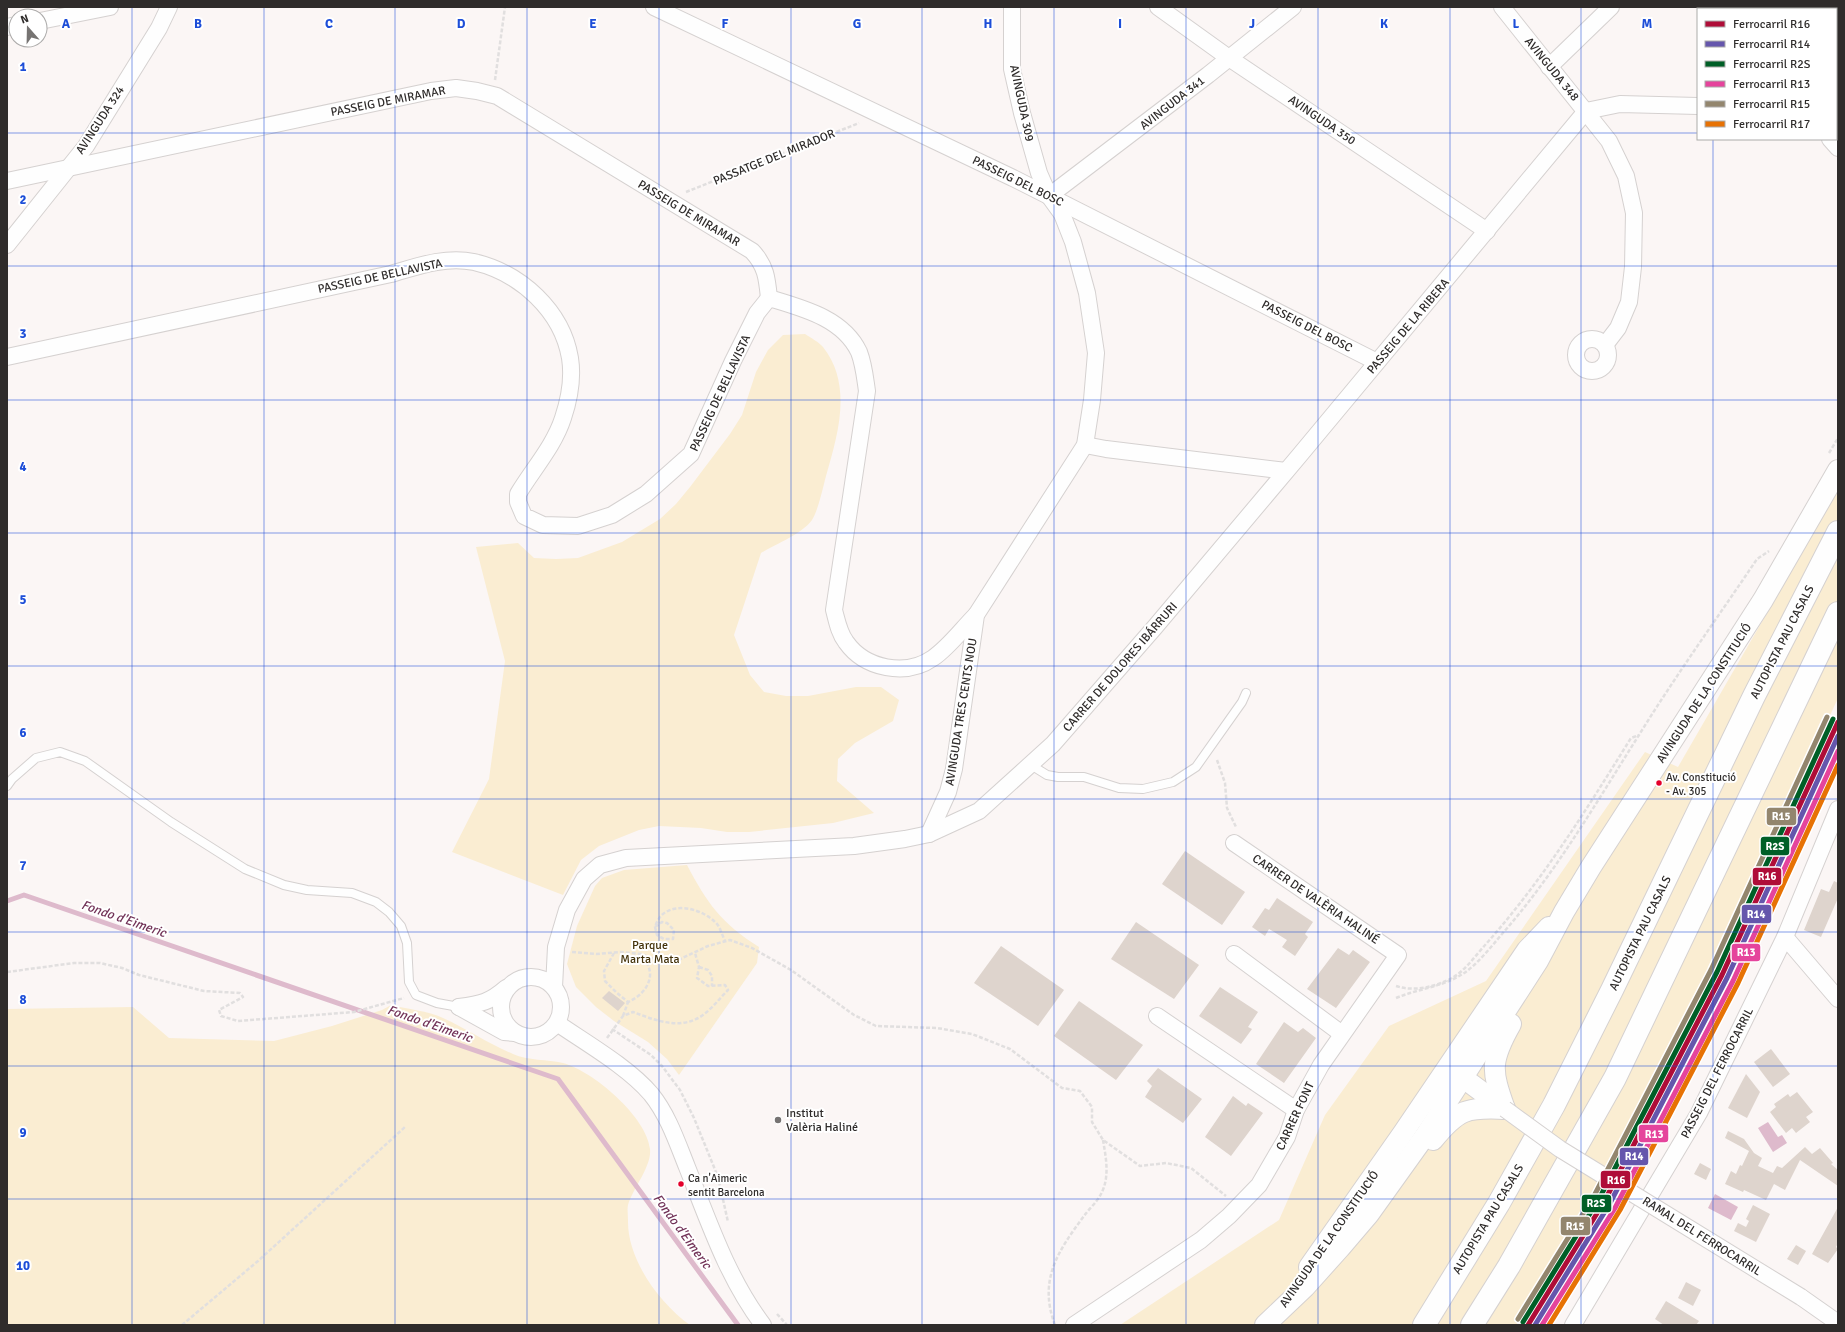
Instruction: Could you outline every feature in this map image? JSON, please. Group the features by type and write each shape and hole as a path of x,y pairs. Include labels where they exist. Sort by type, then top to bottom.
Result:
{"highway":[{"name":"AUTOPISTA PAU CASALS","path":"1424,1325 1499,1203 1554,1105 1612,990 1754,696 1838,532"},
{"path":"1472,1325 1510,1266 1615,1078 1838,613"}],"street":[{"path":"48,19 110,7"},
{"name":"AVINGUDA 324","path":"7,245 66,169 86,146 159,28 169,7"},
{"name":"PASSEIG DEL BOSC","path":"654,7 1049,196 1377,362"},
{"name":"AVINGUDA 309","path":"1012,7 1012,69 1032,154 1049,196"},
{"name":"AVINGUDA 350","path":"1158,7 1229,58 1487,231"},
{"name":"AVINGUDA 341","path":"1049,196 1293,7"},
{"name":"AVINGUDA 348","path":"1502,7 1609,141 1626,176 1634,213 1633,267 1629,302 1618,328 1605,345"},
{"path":"1549,67 1611,7"},
{"name":"PASSEIG DE MIRAMAR","path":"7,181 431,91 456,88 497,96 752,251 761,261 767,280 769,298"},
{"path":"1586,111 1620,104 1697,106"},
{"name":"PASSEIG DE LA RIBERA","path":"1286,471 1586,111"},
{"path":"1831,140 1838,148"},
{"name":"AVINGUDA TRES CENTS NOU","path":"929,834 948,792 954,769 976,615 1085,445 1092,400 1096,354 1087,293 1074,242 1062,214 1049,196"},
{"name":"PASSEIG DE BELLAVISTA","path":"7,357 391,274 438,261 474,262 504,273 533,291 559,324 570,358 570,388 563,419 551,444 518,494 518,502 524,516 543,525 578,526 612,515 646,494 692,454 757,313 769,298"},
{"path":"769,298 824,317 843,331 856,348 864,368 867,392 834,610 838,626 846,642 858,654 876,664 899,670 916,668 933,659 976,615"},
{"path":"1085,445 1106,449 1286,471"},
{"name":"AVINGUDA DE LA CONSTITUCIÓ","path":"1362,1206 1426,1133 1460,1082 1538,961 1564,912 1763,600 1838,470"},
{"name":"CARRER DE DOLORES IBÁRRURI","path":"929,834 979,811 1053,744 1155,627 1286,471"},
{"name":"PASSEIG DEL FERROCARRIL","path":"1573,1325 1698,1114 1786,937 1838,809"},
{"path":"459,1007 504,1032 530,1037 540,1036 549,1031 556,1023 561,1008 559,997 554,987 556,949 566,910 584,879 600,865 626,858 854,846 929,834"},
{"name":"CARRER DE VALÈRIA HALINÉ","path":"1234,842 1398,955"},
{"name":"AVINGUDA DE LA CONSTITUCIÓ","path":"1270,1321 1305,1287 1362,1206 1403,1133 1527,950 1564,912"},
{"path":"1786,937 1838,999"},
{"path":"459,1007 494,999 516,981 542,966 556,949"},
{"path":"1234,954 1342,1034"},
{"name":"CARRER FONT","path":"1074,1325 1201,1240 1229,1216 1259,1185 1287,1137 1296,1110 1321,1065 1398,955"},
{"path":"1505,1109 1495,1081 1495,1058 1503,1038 1531,985 1538,961"},
{"path":"514,1033 503,1021 500,1010 503,994 516,981 530,976 539,978 554,987"},
{"path":"1157,1016 1296,1110"},
{"path":"556,1023 631,1075 651,1094 669,1123 728,1270 746,1303 762,1325"},
{"path":"1460,1082 1466,1080 1505,1109"},
{"path":"1362,1206 1398,1184 1442,1129 1460,1113 1478,1107 1505,1109"},
{"name":"RAMAL DEL FERROCARRIL","path":"1505,1109 1560,1149 1802,1297 1838,1323"}],"lane":[{"path":"1031,765 1047,775 1058,777 1084,777 1119,788 1143,789 1173,782 1196,767 1246,693"},
{"path":"7,786 12,779 36,758 60,752 85,761 171,822 245,869 284,885 307,890 352,893 376,902 389,912 401,926 407,944 409,982 416,995 437,1004 459,1007"}],"path":[{"path":"492,95 505,7"},
{"name":"PASSATGE DEL MIRADOR","path":"667,199 880,114"},
{"path":"1396,998 1456,979 1478,961 1538,890 1612,779 1639,735 1757,559 1774,548"},
{"path":"1379,981 1406,989 1433,986 1453,978 1530,893 1570,834 1631,738 1639,735"},
{"path":"1218,756 1217,763 1226,784 1227,808 1231,821 1238,830 1234,842"},
{"path":"655,927 662,922 667,923 674,930 673,939 664,939 657,935 655,927 659,918 666,911 682,908 697,909 716,922 725,941"},
{"path":"556,949 596,954 614,952 644,955 659,961 676,961 708,946 730,940 752,948 791,970 854,1015 876,1026 937,1028 972,1034 1010,1049 1062,1088 1080,1091 1092,1107 1092,1122 1103,1140 1108,1166 1101,1194 1071,1235 1057,1258 1049,1279 1048,1295 1055,1325"},
{"path":"614,952 604,971 605,981 616,993 628,1002"},
{"path":"623,1016 633,1012 654,1020 678,1024 696,1019 728,990 725,985 708,986 697,978 700,967 695,953"},
{"path":"612,1029 623,1016 628,1002 637,998 646,987 650,972 644,955"},
{"path":"7,972 74,963 100,963 122,968 139,976 204,991 240,993 243,997 219,1010 220,1016 238,1021 354,1012 416,995"},
{"path":"700,967 708,970 712,976 712,986"},
{"path":"182,1325 258,1261 405,1127"},
{"path":"1103,1140 1140,1166 1166,1163 1191,1168 1215,1186 1238,1207"}],"green space":[{"path":"805,334 823,347 832,362 838,377 840,410 835,443 820,499 812,520 802,530 761,553 734,635 750,675 764,692 786,696 808,696 856,687 881,687 899,700 893,721 855,743 838,759 837,781 874,813 833,823 749,832 727,832 701,828 659,826 639,830 599,846 581,860 563,895 452,852 489,779 505,661 476,547 518,543 534,558 578,558 622,542 660,519 676,504 690,487 730,434 742,415 756,372 768,350 783,335"},
{"path":"1838,490 1838,698 1732,929 1597,1202 1516,1325 1120,1325 1279,1220 1325,1115 1389,1026 1486,981 1645,752 1678,767"},
{"name":"Parque Marta Mata","path":"687,865 701,890 716,911 725,921 759,947 757,963 679,1075 667,1059 648,1042 614,1021 596,1007 576,987 567,964 577,926 595,886 602,878 624,870"},
{"path":"391,1005 437,1016 452,1022 495,1046 519,1056 563,1063 589,1075 617,1097 639,1123 647,1136 650,1149 648,1163 630,1198 628,1207 629,1235 633,1250 639,1265 656,1292 678,1316 690,1325 7,1325 7,1009 133,1007 169,1038 274,1041 332,1026 382,1010"}],"shaded area":[{"path":"1768,1122 1778,1137 1782,1135 1787,1143 1773,1152 1758,1128"},
{"path":"1715,1194 1738,1207 1731,1220 1708,1208"}],"building":[{"path":"1185,851 1245,892 1222,925 1162,884"},
{"path":"1834,881 1838,883 1838,898 1821,937 1804,930 1821,889 1829,892"},
{"path":"1277,898 1313,922 1305,934 1308,937 1295,956 1282,947 1287,940 1269,929 1265,936 1252,927 1265,908 1269,910"},
{"path":"1136,922 1199,965 1174,999 1111,959"},
{"path":"1001,946 1064,990 1038,1026 974,983"},
{"path":"1338,948 1349,955 1353,950 1370,962 1336,1008 1307,989"},
{"path":"1220,987 1258,1012 1248,1027 1252,1029 1241,1044 1199,1016"},
{"path":"609,991 625,1003 618,1011 602,998"},
{"path":"1079,1001 1143,1045 1116,1080 1054,1036"},
{"path":"1284,1022 1298,1032 1303,1028 1316,1038 1284,1083 1256,1064"},
{"path":"1771,1049 1790,1074 1773,1087 1754,1062"},
{"path":"1158,1068 1202,1099 1183,1123 1145,1097 1152,1086 1147,1081"},
{"path":"1746,1074 1760,1092 1747,1118 1728,1108"},
{"path":"1797,1092 1813,1112 1806,1117 1810,1122 1796,1133 1792,1128 1786,1133 1770,1112 1776,1107 1774,1104 1788,1094 1790,1097"},
{"path":"1233,1096 1246,1106 1248,1103 1263,1113 1231,1156 1205,1137"},
{"path":"1728,1131 1744,1139 1754,1153 1762,1158 1758,1166 1773,1173 1777,1166 1782,1168 1805,1147 1812,1154 1820,1148 1833,1163 1831,1164 1838,1170 1838,1186 1800,1160 1785,1190 1774,1184 1766,1200 1744,1190 1743,1192 1725,1184 1731,1171 1736,1174 1740,1165 1742,1166 1749,1151 1725,1138"},
{"path":"1700,1163 1711,1169 1706,1180 1694,1174"},
{"path":"1753,1205 1770,1214 1756,1242 1734,1231 1738,1223 1746,1227 1749,1221 1746,1219"},
{"path":"1838,1207 1838,1243 1836,1247 1838,1249 1828,1263 1812,1254"},
{"path":"1796,1245 1806,1251 1798,1265 1787,1259"},
{"path":"1686,1282 1701,1290 1693,1306 1678,1298"},
{"path":"1666,1301 1699,1321 1696,1325 1664,1325 1655,1319"}],"waterway":[{"name":"Fondo d'Eimeric","path":"7,901 24,895 558,1079 738,1325"}],"rail line":[{"name":"R15","path":"1518,1319 1594,1196 1711,970 1827,717"},
{"name":"R2S","path":"1523,1322 1599,1199 1717,972 1833,719"},
{"name":"R16","path":"1528,1325 1604,1202 1722,975 1838,722"},
{"name":"R14","path":"1535,1325 1609,1205 1727,978 1838,736"},
{"name":"R13","path":"1542,1325 1615,1208 1733,981 1838,751"},
{"name":"R17","path":"1549,1325 1620,1210 1738,983 1838,765"}],"place":[{"name":"Av. Constitució - Av. 305","path":"1659,783"},
{"name":"Institut Valèria Haliné","path":"778,1120"},
{"name":"Ca n'Aimeric sentit Barcelona","path":"681,1184"}]}
